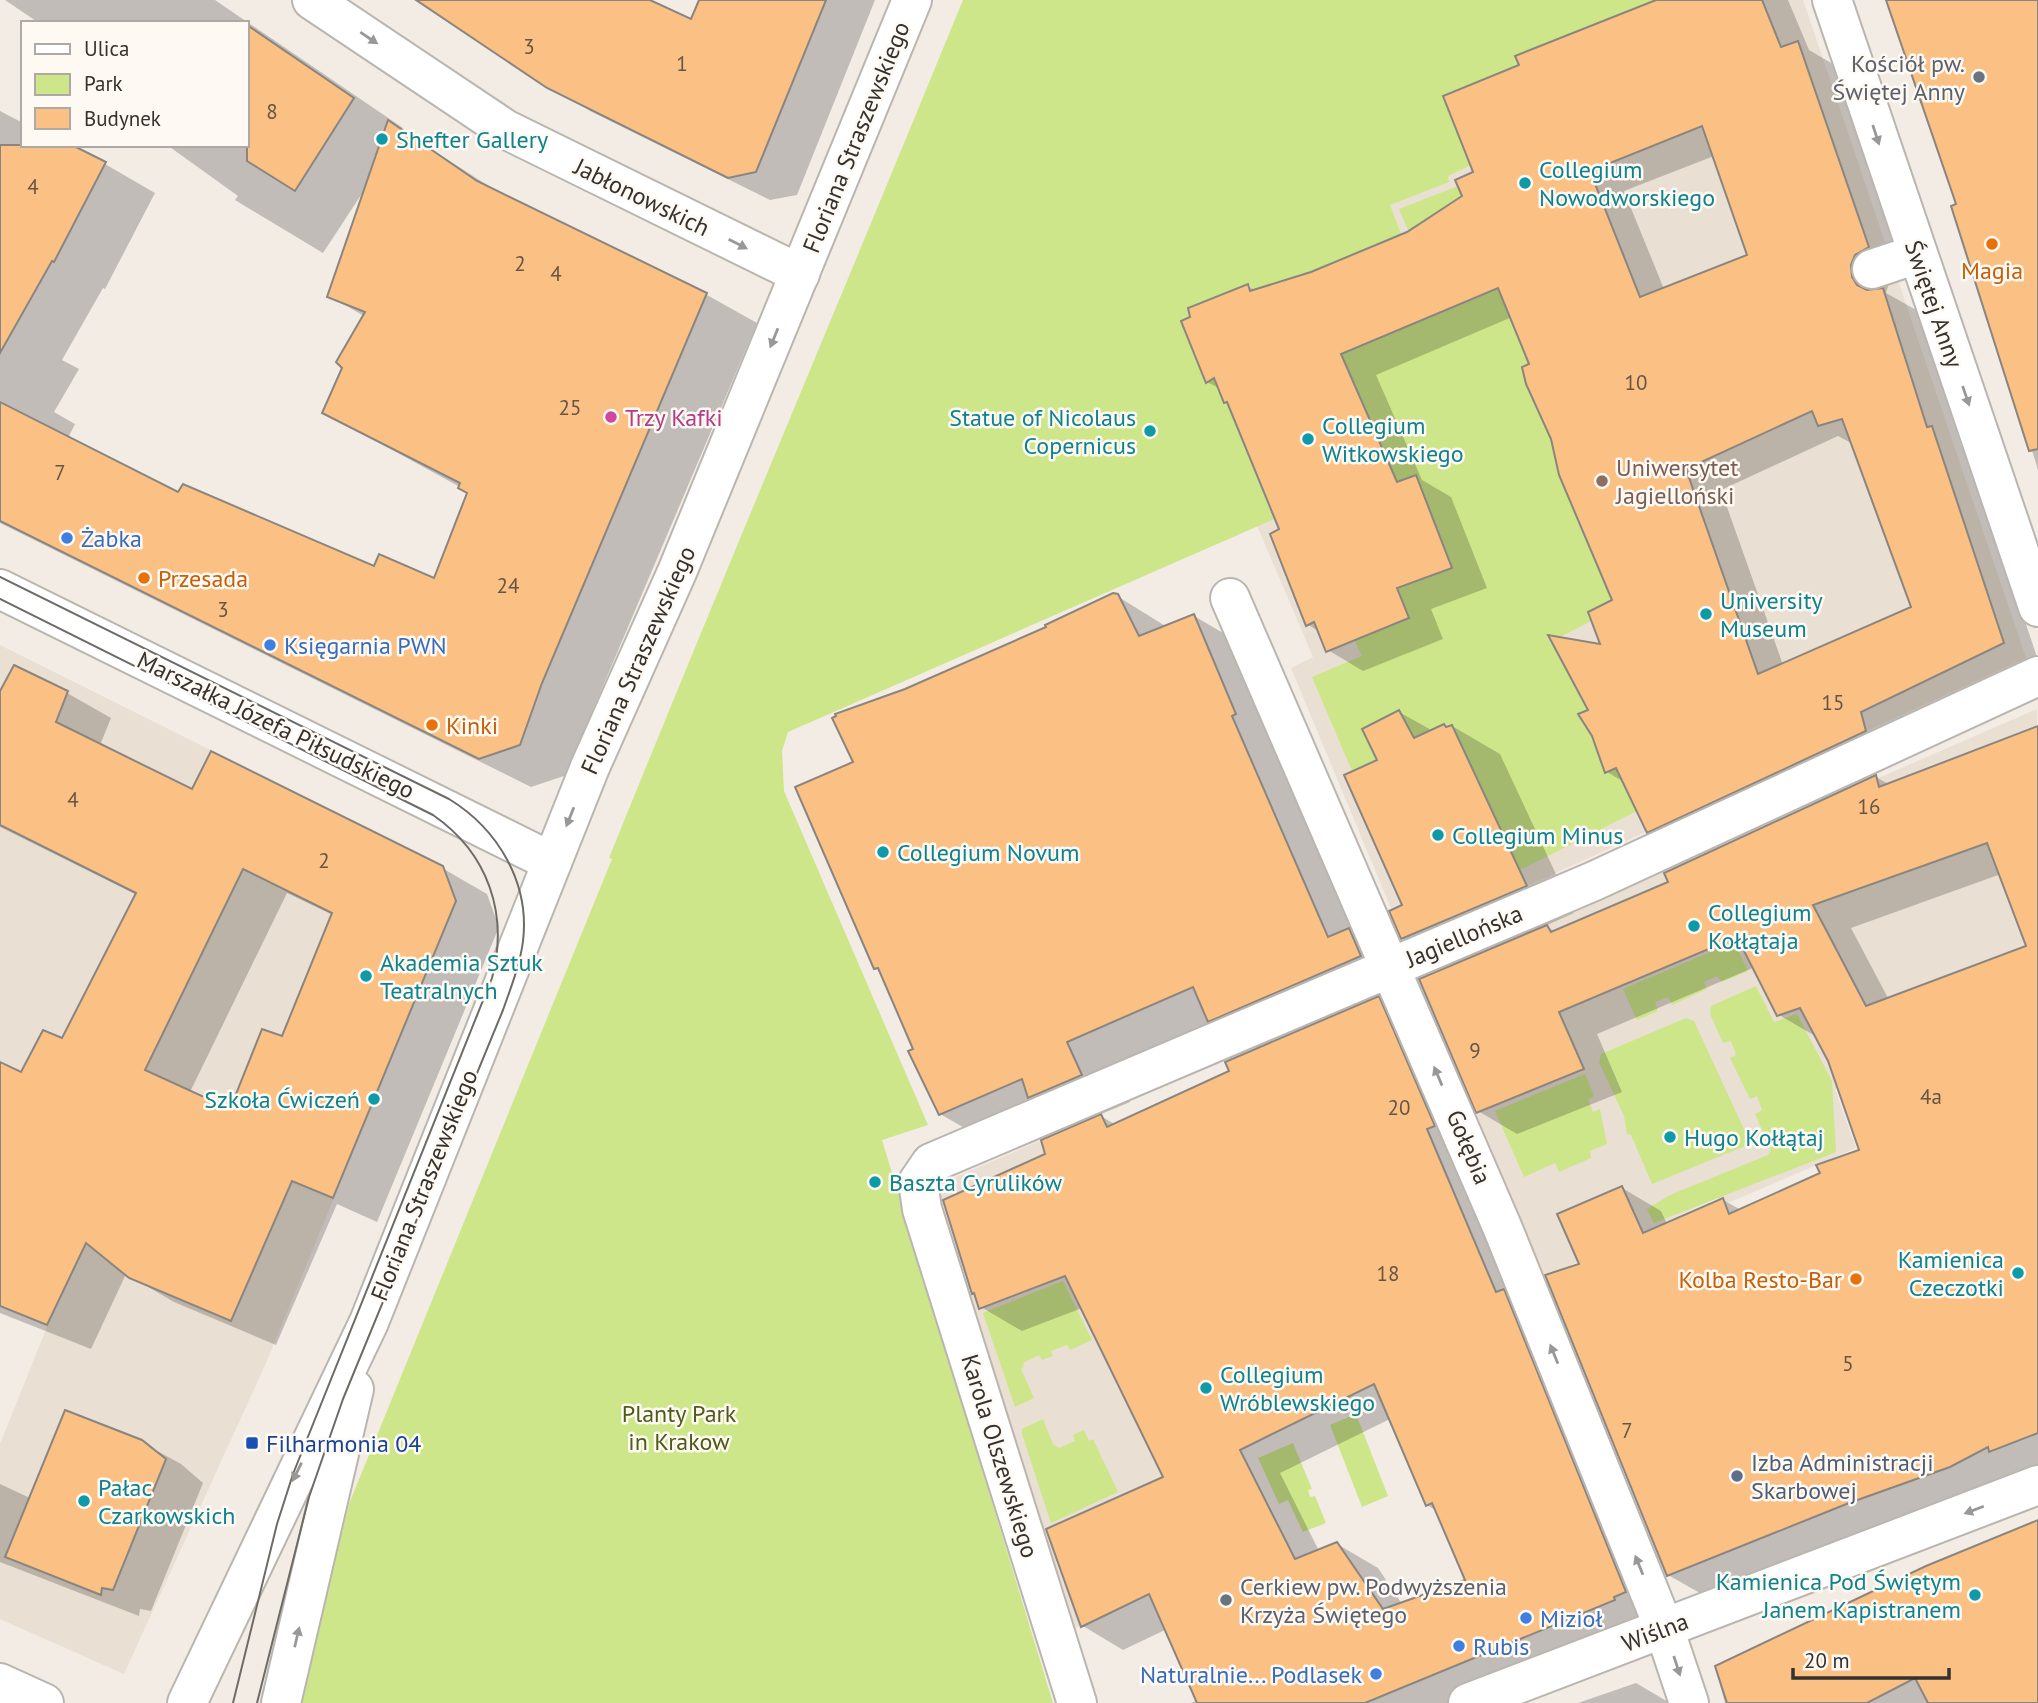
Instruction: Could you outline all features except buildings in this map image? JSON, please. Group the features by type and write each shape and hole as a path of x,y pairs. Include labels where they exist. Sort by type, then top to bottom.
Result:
{"street":[{"name":"Jabłonowskich","path":"312,0 505,129 800,274"},
{"name":"Floriana Straszewskiego","path":"187,1703 369,1322 590,767 677,572 912,0"},
{"name":"Świętej Anny","path":"1832,0 2038,607"},
{"path":"1872,269 1917,254"},
{"name":"Marszałka Józefa Piłsudskiego","path":"0,589 552,862"},
{"name":"Gołębia","path":"1230,598 1503,1229 1664,1628 1689,1703"},
{"name":"Jagiellońska","path":"922,1209 919,1182 931,1163 1594,881 2038,676"},
{"name":"Karola Olszewskiego","path":"922,1209 1077,1703"},
{"name":"Floriana Straszewskiego","path":"281,1703 369,1322"},
{"name":"Wiślna","path":"1468,1703 2038,1485"},
{"path":"0,1684 44,1703"}],"shaded area":[{"name":"Uniwersytet Jagielloński","path":"1637,0 1803,0 2026,658 1405,942 1291,668 1313,657 1163,305 1422,85"},
{"path":"0,645 443,866 456,901 266,1363 124,1674 0,1619 0,1444 67,1277 0,1249"},
{"path":"2037,709 2038,1002 1835,1089 1856,1148 1728,1203 1717,1198 1545,1277 1419,978"},
{"path":"1088,1120 1306,1417 1241,1450 1253,1475 1232,1481 1165,1587 1069,1631 928,1189"}],"green space":[{"name":"Planty Park in Krakow","path":"963,0 1656,0 1516,56 1519,65 1443,96 1471,165 1448,176 1449,182 1390,205 1401,234 1278,286 1276,282 1253,291 1249,283 1239,287 1241,292 1198,308 1196,304 1188,308 1189,317 1185,320 1205,382 1214,379 1224,404 1227,402 1274,519 788,732 782,751 784,791 928,1125 882,1140 1053,1703 300,1703 349,1504 612,859 609,858 653,750"},
{"path":"1458,186 1529,364 1522,367 1523,372 1561,452 1555,456 1556,461 1603,562 1597,566 1599,570 1605,568 1619,604 1588,612 1591,621 1560,637 1551,635 1550,643 1558,643 1573,674 1570,677 1575,686 1578,685 1637,811 1520,870 1452,725 1444,724 1415,739 1398,710 1362,729 1376,759 1352,771 1312,677 1362,656 1354,640 1397,589 1452,568 1416,474 1392,483 1351,375 1348,375 1339,355 1443,312 1399,209"},
{"path":"1734,942 1748,971 1722,982 1717,976 1704,982 1707,989 1672,1005 1668,997 1655,1002 1658,1011 1637,1020 1623,989"},
{"path":"1756,986 1774,1022 1797,1014 1832,1081 1836,1152 1654,1223 1647,1209 1670,1195 1768,1155 1771,1150 1755,1114 1762,1110 1757,1096 1750,1099 1730,1058 1736,1055 1731,1041 1723,1043 1710,1014 1711,1006"},
{"path":"1686,1018 1694,1021 1748,1138 1745,1146 1652,1184 1631,1135 1627,1134 1624,1116 1599,1062 1601,1054"},
{"path":"1585,1074 1594,1096 1588,1100 1593,1112 1600,1109 1607,1144 1590,1151 1591,1158 1559,1172 1555,1163 1524,1177 1495,1111"},
{"path":"1063,1281 1092,1340 1070,1350 1067,1345 1051,1351 1053,1356 1042,1360 1039,1355 1023,1363 1024,1367 1021,1369 1034,1398 1015,1407 983,1313"},
{"path":"1356,1414 1388,1496 1362,1507 1330,1425"},
{"path":"1043,1419 1053,1444 1059,1448 1075,1441 1073,1435 1084,1430 1089,1441 1093,1439 1118,1492 1051,1523 1022,1434 1022,1429"},
{"path":"1293,1443 1312,1489 1308,1490 1310,1497 1315,1496 1326,1523 1303,1532 1288,1500 1279,1504 1258,1458"}],"tram line":[{"path":"0,577 449,799 467,811 496,842 516,878 521,899 523,941 515,976 343,1399 309,1497 257,1703"},
{"path":"0,599 433,815 452,830 468,848 480,866 495,908 498,931 492,978 293,1474 277,1524 233,1703"}],"place":[{"name":"Kościół pw. Świętej Anny","path":"1979,77"},
{"name":"Shefter Gallery","path":"382,139"},
{"name":"Collegium Nowodworskiego","path":"1525,183"},
{"name":"Magia","path":"1992,244"},
{"name":"Trzy Kafki","path":"611,417"},
{"name":"Statue of Nicolaus Copernicus","path":"1150,431"},
{"name":"Collegium Witkowskiego","path":"1308,439"},
{"name":"Uniwersytet Jagielloński","path":"1602,481"},
{"name":"Żabka","path":"67,538"},
{"name":"Przesada","path":"144,578"},
{"name":"University Museum","path":"1706,614"},
{"name":"Księgarnia PWN","path":"270,645"},
{"name":"Kinki","path":"432,725"},
{"name":"Collegium Minus","path":"1438,835"},
{"name":"Collegium Novum","path":"883,852"},
{"name":"Collegium Kołłątaja","path":"1694,926"},
{"name":"Akademia Sztuk Teatralnych","path":"366,976"},
{"name":"Szkoła Ćwiczeń","path":"374,1099"},
{"name":"Hugo Kołłątaj","path":"1670,1137"},
{"name":"Baszta Cyrulików","path":"875,1182"},
{"name":"Kamienica Czeczotki","path":"2018,1273"},
{"name":"Kolba Resto-Bar","path":"1856,1279"},
{"name":"Collegium Wróblewskiego","path":"1206,1388"},
{"name":"Filharmonia 04","path":"252,1443"},
{"name":"Izba Administracji Skarbowej","path":"1737,1476"},
{"name":"Pałac Czarkowskich","path":"84,1501"},
{"name":"Kamienica Pod Świętym Janem Kapistranem","path":"1975,1595"},
{"name":"Cerkiew pw. Podwyższenia Krzyża Świętego","path":"1226,1600"},
{"name":"Mizioł","path":"1526,1618"},
{"name":"Rubis","path":"1459,1646"},
{"name":"Naturalnie... Podlasek","path":"1376,1674"}]}
